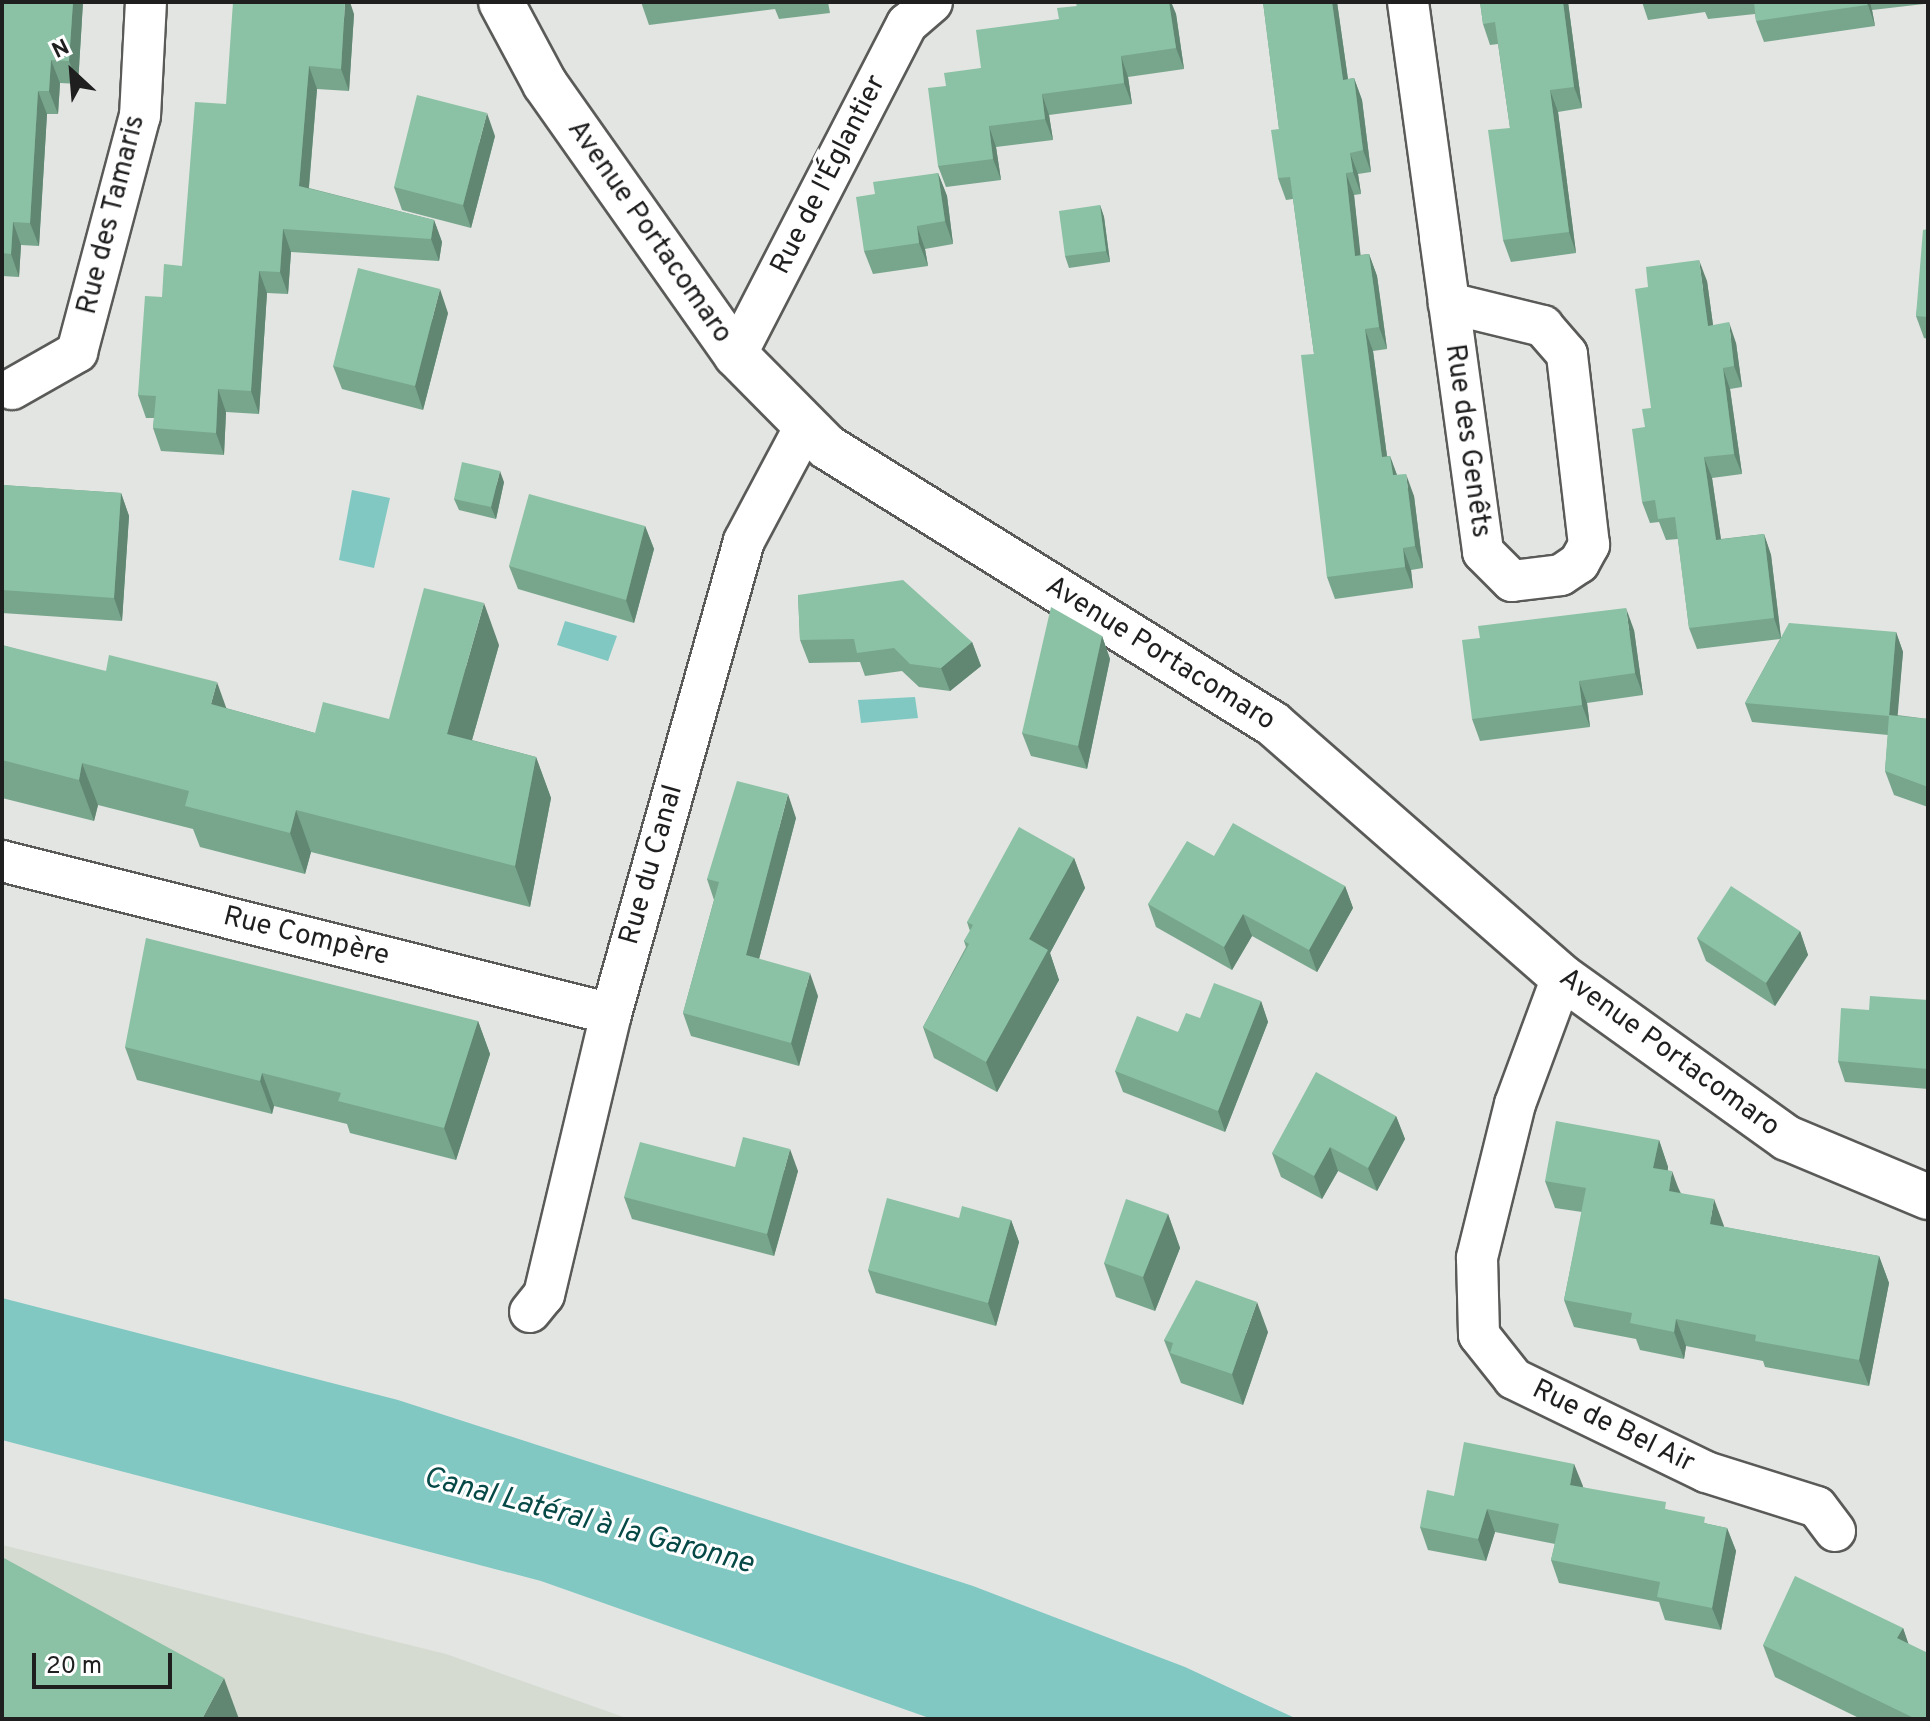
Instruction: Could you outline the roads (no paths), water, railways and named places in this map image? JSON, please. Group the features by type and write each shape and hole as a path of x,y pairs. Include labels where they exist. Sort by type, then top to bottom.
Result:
{"street":[{"name":"Rue des Tamaris","path":"12,389 77,352 140,116 146,2"},
{"name":"Avenue Portacomaro","path":"501,2 545,84 736,355 804,428 839,455 1273,724 1562,977 1787,1138 1928,1197"},
{"name":"Rue de l'Églantier","path":"736,355 907,24 932,2"},
{"name":"Rue des Genêts","path":"1408,2 1449,303 1483,552 1512,581 1561,575 1579,563 1589,545 1567,354 1543,326 1449,303"},
{"name":"Rue du Canal","path":"530,1312 544,1295 611,1014 744,541 804,428"},
{"name":"Rue Compère","path":"2,861 611,1014"},
{"name":"Rue de Bel Air","path":"1562,977 1515,1104 1477,1258 1479,1335 1514,1379 1706,1472 1817,1507 1835,1531"}],"water":[{"path":"352,490 390,498 374,568 339,560"},
{"path":"565,621 617,636 608,661 557,645"},
{"path":"915,697 918,718 861,723 858,700"},
{"name":"Canal Latéral à la Garonne","path":"2,1298 398,1400 973,1586 1185,1667 1297,1719 932,1719 541,1581 2,1440"}]}
